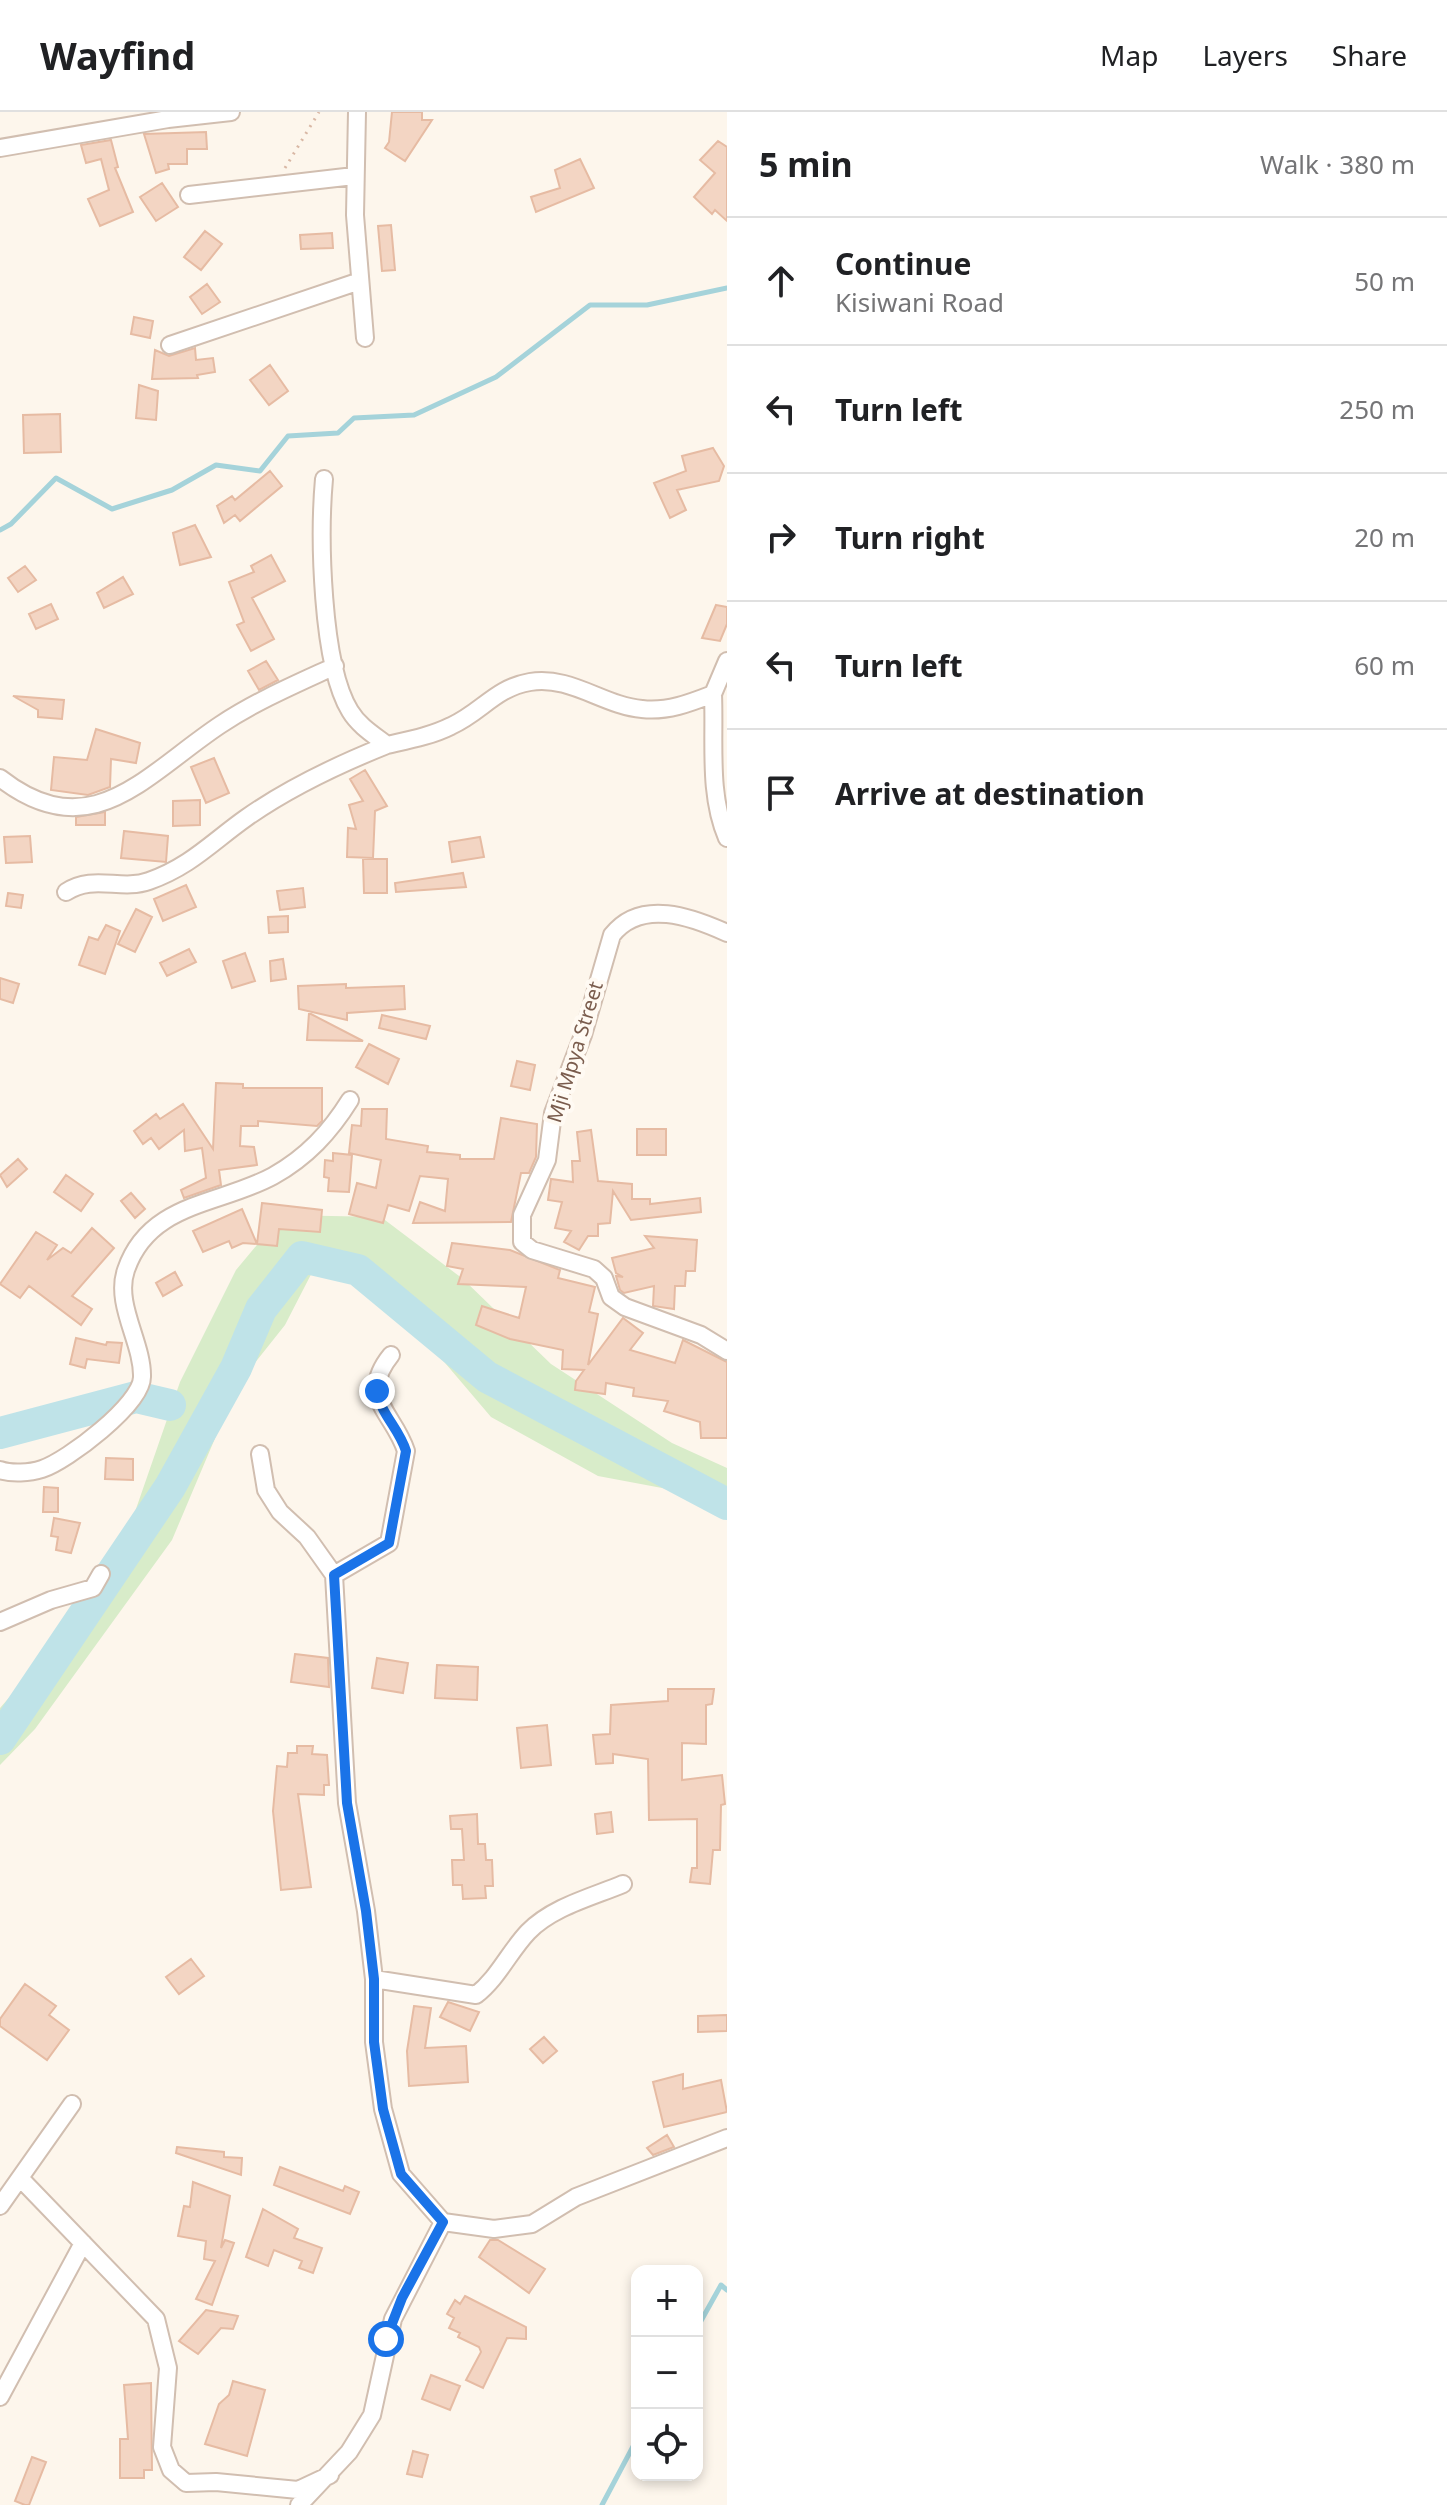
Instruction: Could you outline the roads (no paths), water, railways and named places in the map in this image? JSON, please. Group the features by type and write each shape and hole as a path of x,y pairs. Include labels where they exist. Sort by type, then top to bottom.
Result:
{"street":[{"path":"0,148 168,119 231,112"},
{"path":"357,112 354,176 365,338"},
{"path":"189,195 354,176"},
{"path":"170,345 360,281"},
{"path":"324,479 320,528 335,666 350,711 363,727 387,745"},
{"path":"727,661 713,694 714,785 720,823 727,838"},
{"path":"0,778 20,794 51,807 72,809 113,799 248,707 335,666"},
{"path":"66,892 84,882 134,885 149,881 208,850 243,819 304,781 387,745 452,726 482,708 506,687 535,681 573,686 640,709 682,706 713,694"},
{"name":"Mji Mpya Street","path":"727,933 691,918 653,914 620,924 612,935 583,1035 553,1113 547,1160 522,1215 519,1232 522,1242 532,1250 594,1269 604,1278 611,1297 625,1307 701,1335 727,1351"},
{"path":"0,1470 8,1473 41,1470 66,1458 136,1397 143,1380 139,1351 126,1309 125,1272 143,1239 169,1214 249,1188 276,1174 328,1134 350,1100"},
{"path":"334,1575 389,1543 406,1451 379,1403 377,1380 391,1355"},
{"path":"260,1454 266,1490 280,1512 307,1537 334,1575 347,1803 374,1979 374,2042 392,2145 401,2174 443,2222 494,2229 532,2224 576,2197 727,2138"},
{"path":"0,1622 51,1600 93,1588 101,1574"},
{"path":"374,1979 476,1995 487,1986 528,1932 548,1916 623,1884"},
{"path":"0,2206 72,2104"},
{"path":"20,2178 156,2319 168,2368 162,2447 171,2470 186,2483 216,2482 298,2490 330,2475"},
{"path":"299,2505 330,2475 372,2415 393,2319 443,2222"},
{"path":"0,2397 83,2243"}],"waterway":[{"path":"0,530 11,524 56,478 112,509 172,490 216,465 260,471 288,436 338,433 354,418 414,415 496,377 590,305 647,305 727,288"},
{"path":"0,1739 170,1487 236,1368 261,1309 302,1257 358,1270 487,1377 727,1504"},
{"path":"0,1433 136,1397 170,1405"},
{"path":"703,2317 721,2285 727,2290"},
{"path":"602,2505 631,2450"}]}
